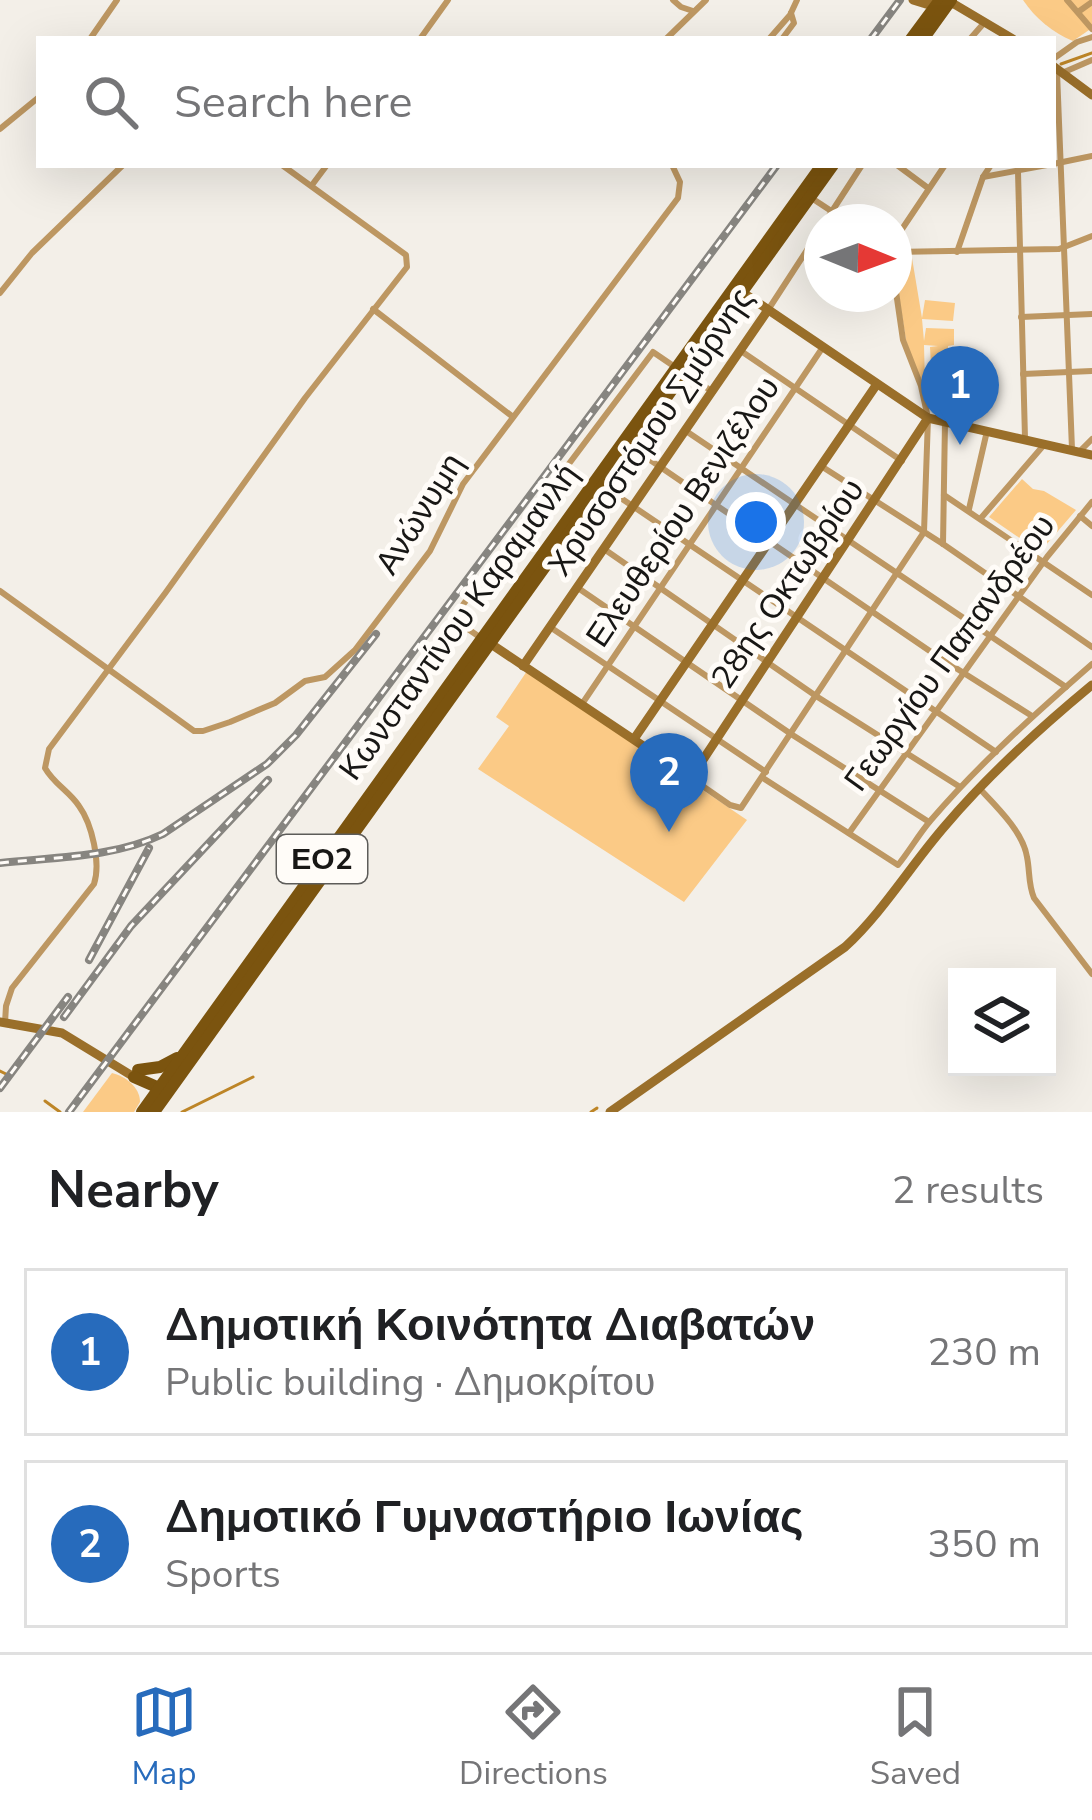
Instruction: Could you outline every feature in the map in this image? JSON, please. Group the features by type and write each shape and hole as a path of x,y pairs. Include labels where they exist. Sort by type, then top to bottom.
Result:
{"main road":[{"path":"913,36 944,2"},
{"path":"925,36 944,2"},
{"name":"Κωνσταντίνου Καραμανλή","path":"147,1110 491,645 820,168"},
{"name":"Κωνσταντίνου Καραμανλή","path":"164,1087 183,1053 491,645 680,370 830,168"},
{"path":"136,1073 160,1067 183,1053"},
{"path":"136,1073 164,1087"},
{"path":"136,1073 147,1110"}],"street":[{"path":"92,36 117,0"},
{"path":"421,36 448,0"},
{"path":"673,0 693,11"},
{"path":"669,36 706,0"},
{"path":"772,36 796,0"},
{"path":"1056,68 1077,42 1092,33 1067,0"},
{"path":"914,1 944,2 1007,36"},
{"path":"914,1 924,22"},
{"path":"1078,12 1092,2"},
{"path":"784,36 794,23 791,13"},
{"path":"972,36 984,22"},
{"path":"1056,68 1092,60"},
{"path":"1056,68 1092,95"},
{"path":"0,129 36,99"},
{"path":"1056,162 1092,155"},
{"path":"0,293 32,253 120,168"},
{"path":"136,1073 62,1033 3,1022 13,988 98,874 86,819 53,782 45,763 49,749 106,670 407,267 406,255 286,168"},
{"path":"312,185 325,168"},
{"name":"Ανώνυμη","path":"106,670 185,727 203,731 275,703 305,681 325,677 355,650 430,551 463,484 677,198 680,182 673,168"},
{"name":"Χρυσοστόμου Σμύρνης","path":"837,204 860,168"},
{"path":"901,168 929,188"},
{"path":"912,214 943,168"},
{"path":"957,252 989,168"},
{"path":"983,177 1034,168"},
{"path":"1054,168 1076,451"},
{"path":"1018,172 1025,439"},
{"path":"809,197 820,204"},
{"path":"912,253 1063,249 1092,236"},
{"name":"Χρυσοστόμου Σμύρνης","path":"523,666 804,255"},
{"path":"742,292 928,418 1092,455"},
{"path":"373,309 514,418"},
{"path":"455,620 741,808 924,532 928,418 899,312"},
{"path":"1021,316 1092,314"},
{"name":"Ελευθερίου Βενιζέλου","path":"582,704 824,347"},
{"path":"741,351 902,461"},
{"path":"401,700 459,610 653,352 713,392"},
{"path":"1023,374 1092,371"},
{"path":"634,739 877,384"},
{"name":"28ης Οκτωβρίου","path":"691,778 928,418"},
{"path":"943,544 945,422"},
{"path":"686,430 1066,687"},
{"path":"969,511 987,430"},
{"path":"1076,451 1092,439"},
{"path":"981,519 1046,444"},
{"path":"631,447 1032,716"},
{"path":"819,464 1092,647"},
{"path":"603,486 996,752"},
{"path":"944,495 1091,592"},
{"name":"Γεωργίου Παπανδρέου","path":"849,833 1092,502"},
{"path":"1080,516 1092,526"},
{"path":"604,549 816,696 961,787"},
{"path":"577,588 929,822"},
{"path":"0,592 106,670"},
{"path":"550,627 898,865 961,787 1092,664"},
{"path":"610,1112 845,947 950,820 1045,724 1092,685"},
{"path":"980,789 1026,849 1034,898 1092,974"}],"shaded area":[{"path":"1023,0 1092,0 1092,28 1073,41 1045,24"},
{"path":"912,258 922,318 925,300 955,303 953,321 922,319 924,341 926,328 954,329 954,345 948,346 949,382 932,383 930,347 938,346 924,345 925,384 934,385 935,411 929,409 901,312 912,312"},
{"path":"1022,479 1076,510 1040,552 989,517"},
{"path":"527,671 747,820 684,902 478,769 509,726 496,717"},
{"path":"112,1073 135,1087 140,1102 134,1112 83,1112"}],"waterway":[{"path":"1061,64 1092,53"},
{"path":"0,1071 6,1074"},
{"path":"182,1112 253,1077"},
{"path":"45,1101 60,1112"},
{"path":"591,1112 597,1108"}],"railway":[{"path":"873,36 900,0"},
{"path":"69,1112 775,168"},
{"path":"0,863 104,852 163,834 267,764 376,634"},
{"path":"64,1017 131,926 268,780"},
{"path":"89,960 149,848"},
{"path":"0,1088 68,997"}],"place":[{"name":"Δημοτική Κοινότητα Διαβατών","path":"960,445"},
{"name":"Δημοτικό Γυμναστήριο Ιωνίας","path":"669,832"}]}
